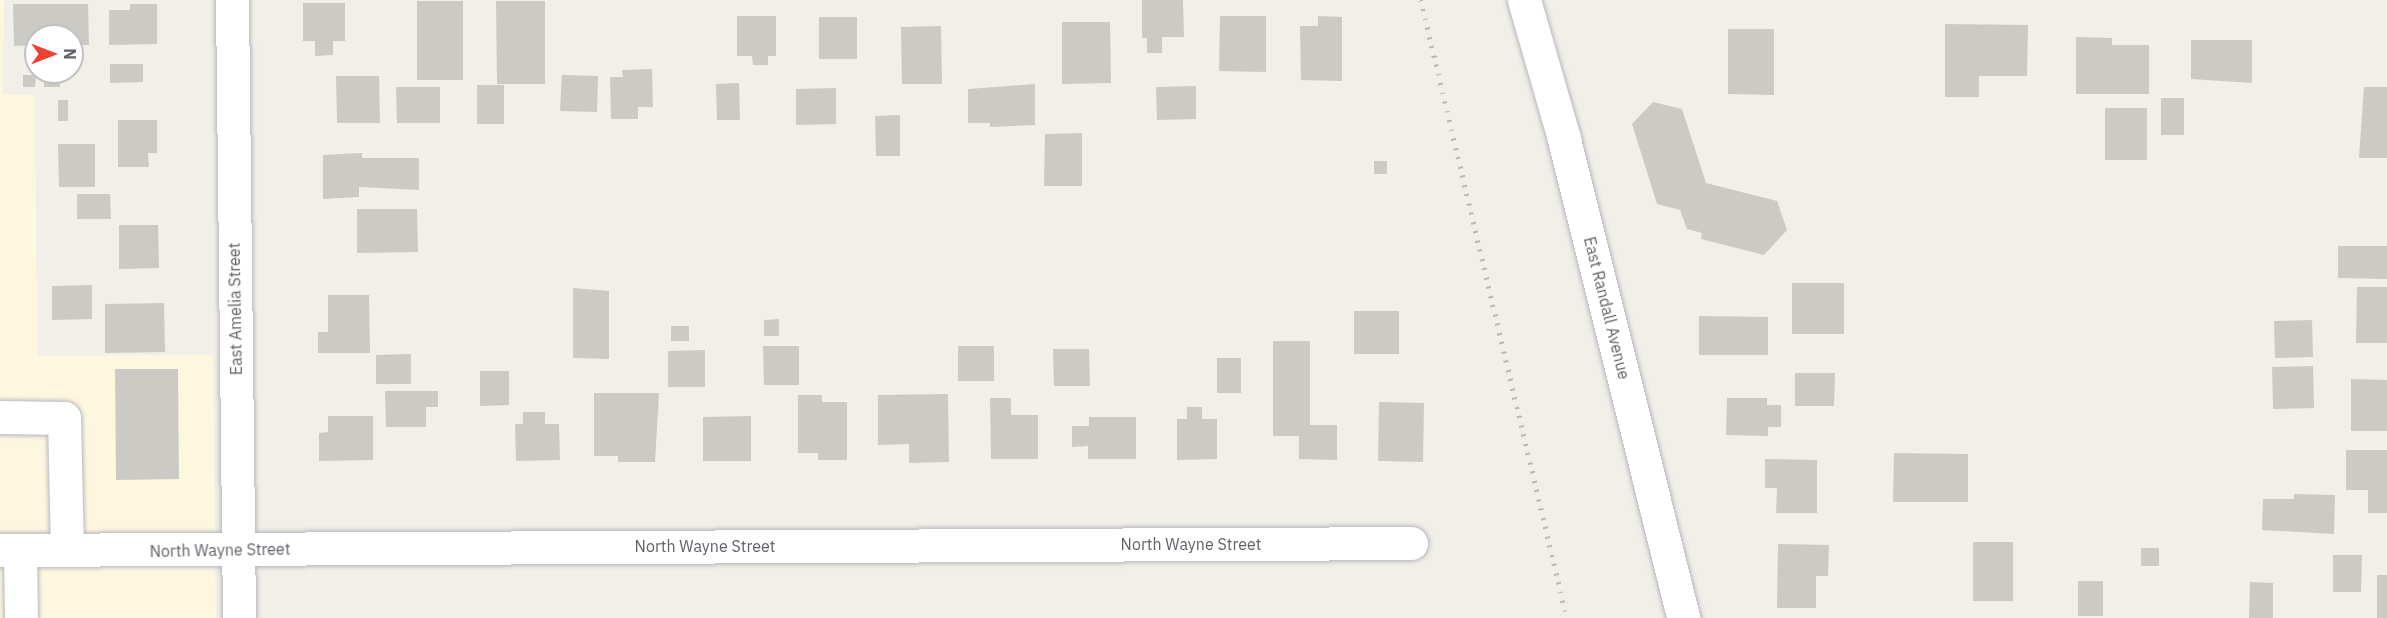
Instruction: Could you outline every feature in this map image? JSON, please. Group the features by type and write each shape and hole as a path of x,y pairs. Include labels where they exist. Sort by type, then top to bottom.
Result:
{"street":[{"name":"East Amelia Street","path":"232,0 239,618"},
{"name":"East Randall Avenue","path":"1524,0 1564,139 1683,618"},
{"path":"0,417 64,418 67,550"},
{"name":"North Wayne Street","path":"10,550 238,551 1411,543"},
{"path":"10,550 21,618"}],"shaded area":[{"path":"0,0 4,0 3,94 35,95 37,356 213,355 216,618 0,618"}],"building":[{"path":"1142,0 1183,0 1184,37 1162,37 1162,53 1147,53 1147,38 1142,38"},
{"path":"417,1 463,1 463,80 417,80"},
{"path":"496,1 545,1 545,84 497,84"},
{"path":"303,3 345,3 345,41 333,41 333,55 315,56 315,41 303,41"},
{"path":"13,4 88,4 89,45 84,45 84,24 24,24 24,46 14,46"},
{"path":"130,4 157,4 157,44 109,45 109,10 130,10"},
{"path":"737,16 776,16 776,56 768,56 768,65 753,65 752,56 737,56"},
{"path":"1220,16 1266,16 1266,72 1219,71"},
{"path":"1318,16 1342,17 1342,81 1301,80 1300,26 1318,26"},
{"path":"819,17 857,17 857,59 819,59"},
{"path":"1062,22 1110,22 1111,83 1062,84"},
{"path":"1945,24 2028,25 2027,76 1979,76 1979,97 1945,97"},
{"path":"941,26 942,84 902,84 901,27"},
{"path":"1728,29 1774,29 1774,95 1728,94"},
{"path":"2076,37 2112,38 2112,45 2149,45 2149,94 2076,94"},
{"path":"2191,40 2252,40 2252,83 2191,79"},
{"path":"110,64 143,64 143,82 110,83"},
{"path":"652,69 653,107 638,107 638,119 611,119 610,77 623,77 622,70"},
{"path":"23,75 24,84 35,84 35,87 23,87"},
{"path":"562,75 598,76 597,112 560,111"},
{"path":"336,76 379,76 380,123 337,123"},
{"path":"739,83 740,120 717,120 716,84"},
{"path":"44,84 60,84 60,87 44,87"},
{"path":"1035,84 1035,125 990,127 990,123 968,123 968,89"},
{"path":"477,85 504,85 504,124 477,124"},
{"path":"1196,86 1196,119 1157,120 1156,87"},
{"path":"396,87 440,87 440,123 397,123"},
{"path":"2364,87 2387,87 2387,158 2359,158"},
{"path":"836,88 836,124 796,125 796,89"},
{"path":"2161,98 2184,98 2184,135 2161,135"},
{"path":"58,100 68,100 68,121 58,121"},
{"path":"1653,102 1682,109 1706,183 1777,201 1787,230 1764,255 1701,239 1702,233 1687,229 1680,210 1657,204 1632,124"},
{"path":"2105,108 2147,108 2147,160 2105,160"},
{"path":"900,115 900,156 876,156 875,116"},
{"path":"118,120 157,120 157,153 148,153 149,167 118,167"},
{"path":"1082,133 1082,186 1044,186 1045,134"},
{"path":"58,144 95,144 95,187 59,187"},
{"path":"362,153 362,158 419,158 419,190 359,187 359,197 323,199 323,155"},
{"path":"1374,161 1387,161 1387,174 1374,174"},
{"path":"77,194 110,194 111,219 77,219"},
{"path":"357,209 417,209 418,252 357,253"},
{"path":"119,225 158,225 159,268 119,269"},
{"path":"2338,246 2387,246 2387,279 2338,278"},
{"path":"1792,283 1844,283 1844,334 1792,334"},
{"path":"92,285 92,319 52,320 52,286"},
{"path":"2357,287 2387,287 2387,343 2356,343"},
{"path":"573,288 609,291 609,359 573,358"},
{"path":"328,295 369,295 370,353 318,353 318,332 328,332"},
{"path":"164,303 165,352 105,353 105,304"},
{"path":"1354,311 1399,311 1399,354 1354,354"},
{"path":"1699,316 1768,317 1768,355 1699,355"},
{"path":"779,319 779,336 764,336 764,320"},
{"path":"2312,320 2313,357 2275,358 2274,321"},
{"path":"671,326 689,326 689,341 671,341"},
{"path":"1273,341 1310,341 1310,425 1337,425 1337,460 1299,459 1299,436 1273,436"},
{"path":"763,346 799,346 799,385 764,385"},
{"path":"958,346 994,346 994,381 958,381"},
{"path":"1053,349 1089,349 1090,386 1054,386"},
{"path":"705,350 705,387 668,387 668,351"},
{"path":"411,354 411,384 376,384 376,355"},
{"path":"1217,358 1241,358 1241,393 1217,393"},
{"path":"2313,366 2314,408 2273,409 2272,367"},
{"path":"115,369 178,369 179,479 116,480"},
{"path":"480,371 509,371 509,405 480,406"},
{"path":"1795,373 1835,373 1834,406 1795,406"},
{"path":"2351,379 2387,380 2387,431 2351,431"},
{"path":"385,391 438,391 438,407 426,407 426,427 386,427"},
{"path":"594,393 659,393 655,462 618,462 618,456 594,456"},
{"path":"948,394 949,462 909,463 909,444 878,445 878,395"},
{"path":"798,395 822,395 822,402 847,402 847,460 818,460 818,453 798,453"},
{"path":"990,398 1011,398 1011,415 1038,415 1038,459 991,459"},
{"path":"1727,398 1767,398 1767,405 1781,405 1781,427 1768,427 1768,436 1726,435"},
{"path":"1379,402 1424,403 1423,462 1378,461"},
{"path":"1187,407 1202,407 1202,419 1217,419 1217,459 1177,460 1177,419 1187,419"},
{"path":"523,412 545,412 545,424 559,424 560,460 516,461 515,424 523,424"},
{"path":"328,416 373,416 373,460 319,461 319,433 328,432"},
{"path":"751,416 751,461 703,461 703,417"},
{"path":"1089,417 1136,417 1136,459 1088,459 1088,446 1072,447 1072,426 1089,426"},
{"path":"2346,450 2387,450 2387,513 2368,513 2368,490 2346,490"},
{"path":"1894,453 1968,454 1968,502 1893,502"},
{"path":"1765,459 1817,460 1817,513 1776,513 1777,488 1765,488"},
{"path":"2294,494 2335,495 2334,534 2262,530 2263,499 2294,499"},
{"path":"1973,542 2013,542 2013,601 1973,601"},
{"path":"1778,544 1829,545 1828,576 1816,576 1816,608 1777,608"},
{"path":"2141,548 2159,548 2159,566 2141,566"},
{"path":"2333,555 2362,555 2361,592 2333,592"},
{"path":"2377,575 2387,575 2387,618 2377,618"},
{"path":"2078,581 2103,581 2103,616 2078,616"},
{"path":"2250,582 2273,583 2273,618 2249,618"}],"railway":[{"path":"1421,0 1567,618"}]}
